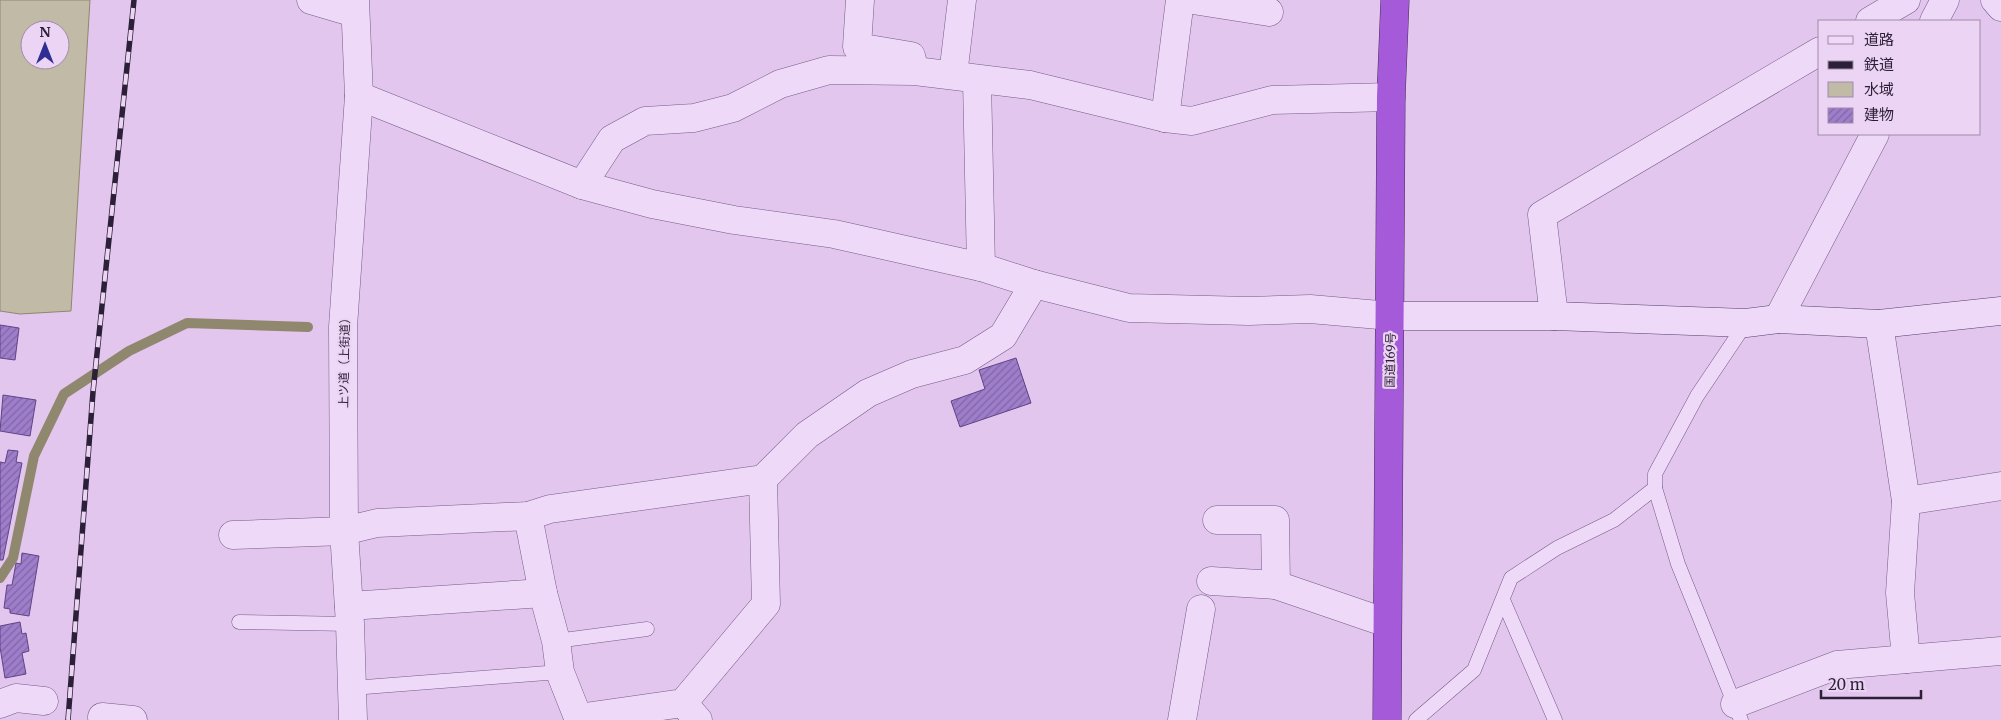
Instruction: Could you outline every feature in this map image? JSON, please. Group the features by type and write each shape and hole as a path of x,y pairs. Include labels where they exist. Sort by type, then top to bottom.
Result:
{"highway":[{"name":"国道169号","path":"1387,720 1391,97 1395,1"}],"street":[{"path":"311,0 355,7"},
{"path":"860,0 857,47 912,56 915,71"},
{"path":"962,0 965,77 981,267"},
{"path":"1165,118 1180,0"},
{"path":"1193,0 1269,12"},
{"path":"1872,20 1906,0"},
{"path":"1935,20 1946,0"},
{"path":"1995,0 2001,6"},
{"name":"上ツ道（上街道）","path":"353,720 350,615 344,531 343,327 359,96 355,7"},
{"path":"1554,316 1542,215 1818,52"},
{"path":"582,185 612,139 645,121 694,118 732,108 780,84 829,70 915,71 1030,85 1165,118 1192,121 1272,100 1391,97"},
{"path":"359,96 582,185 652,204 734,220 834,234 981,267 1034,284 1129,308 1249,311 1310,309 1391,316 1554,316 1746,323 1778,319 1879,324 2001,311"},
{"path":"1778,319 1874,135"},
{"path":"233,535 344,531 377,523 528,516 550,509 763,478 807,435 868,394 912,374 965,360 1003,336 1034,284"},
{"path":"1879,324 1906,501 1900,593 1906,659"},
{"path":"528,516 543,593 556,641 560,672 579,719 690,712 766,604 763,478"},
{"path":"1906,501 2001,486"},
{"path":"1217,520 1275,520 1276,585"},
{"path":"1211,581 1276,585 1387,623"},
{"path":"350,615 543,593"},
{"path":"1182,720 1201,609"},
{"path":"1738,712 1837,665 2001,651"},
{"path":"0,704 16,698 44,701"},
{"path":"102,717 133,720"}],"lane":[{"path":"1738,712 1678,564 1655,488 1655,474 1697,396 1746,323"},
{"path":"1416,720 1474,670 1511,578 1557,548 1614,520 1655,488"},
{"path":"1502,600 1555,720"},
{"path":"239,622 350,615"},
{"path":"556,641 647,629"},
{"path":"352,688 560,672"}],"water":[{"path":"0,0 90,0 71,311 20,314 0,311"}],"building":[{"path":"0,325 19,328 15,360 0,358"},
{"path":"1016,358 1031,403 960,427 951,401 985,389 979,370"},
{"path":"3,395 36,400 30,436 0,431"},
{"path":"8,450 18,451 16,462 22,463 3,560 0,560 0,462 5,463"},
{"path":"22,553 39,556 29,616 10,613 10,609 4,608 7,585 12,585 16,563 21,564"},
{"path":"20,622 22,634 26,633 29,651 22,653 26,674 5,678 0,647 0,626"}],"waterway":[{"path":"0,578 13,558 34,456 64,394 129,351 187,323 308,327"}],"railway":[{"path":"68,720 93,392 134,0"}]}
